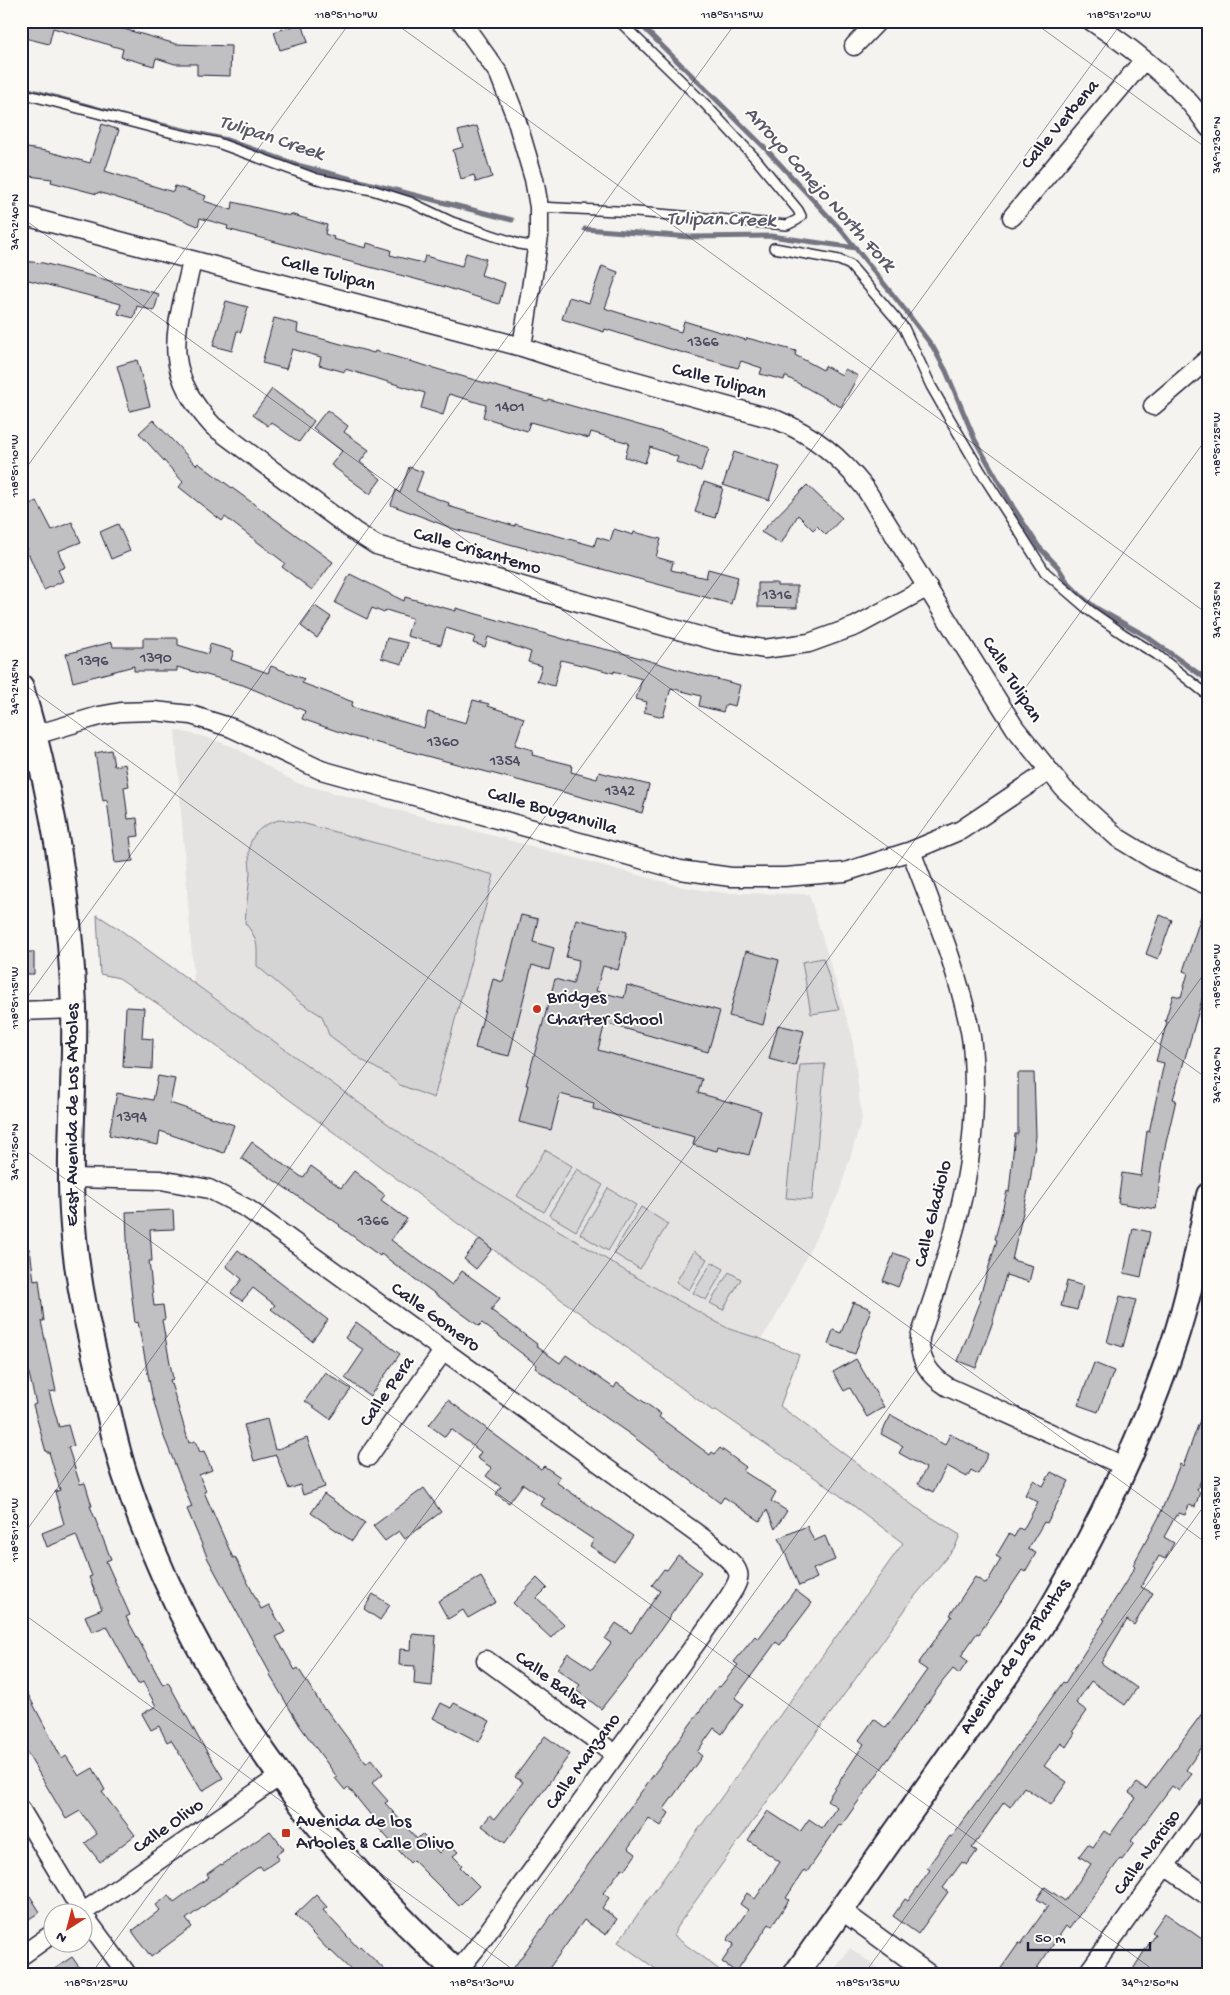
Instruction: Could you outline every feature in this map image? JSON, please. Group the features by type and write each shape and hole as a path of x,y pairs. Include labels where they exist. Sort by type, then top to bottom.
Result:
{"main road":[{"name":"East Avenida de Los Arboles","path":"21,687 35,735 53,815 63,876 71,952 74,1010 71,1178 73,1227 82,1299 124,1472 148,1540 188,1627 214,1677 240,1719 280,1776 352,1865 389,1906 458,1973"},
{"name":"Avenida de Las Plantas","path":"796,1974 1041,1626 1075,1569 1126,1466 1174,1342 1197,1256 1209,1194"}],"street":[{"path":"461,21 498,74 507,93 534,179 539,207 538,247 522,347"},
{"path":"854,46 878,21"},
{"path":"1091,21 1171,83 1186,98 1209,128"},
{"name":"Calle Verbena","path":"1012,217 1143,61"},
{"name":"Calle Tulipan","path":"21,215 522,347 574,364 777,420 807,434 822,443 848,467 865,488 1015,728 1064,789 1118,838 1154,860 1209,886"},
{"name":"Calle Crisantemo","path":"192,261 175,339 177,366 186,389 198,409 213,426 354,531 376,545 717,641 764,649 809,643 856,626 928,587"},
{"path":"1154,406 1209,358"},
{"name":"Calle Bouganvilla","path":"35,735 99,716 121,712 154,711 191,715 232,728 321,770 680,870 731,877 785,877 845,872 911,851 961,830 1049,771"},
{"name":"Calle Gladiolo","path":"911,851 949,952 967,1016 974,1079 972,1146 964,1194 945,1263 920,1337 919,1349 922,1360 937,1380 948,1387 1126,1466"},
{"path":"21,1011 74,1010"},
{"name":"Calle Gomero","path":"71,1178 161,1180 209,1189 248,1209 714,1546 736,1567 738,1573"},
{"name":"Calle Pera","path":"368,1458 444,1350"},
{"name":"Calle Manzano","path":"458,1973 722,1608 738,1581 738,1573"},
{"name":"Calle Balsa","path":"486,1660 615,1754"},
{"name":"Calle Olivo","path":"92,1906 280,1776"},
{"name":"Calle Narciso","path":"1087,1974 1209,1805"},
{"path":"21,1810 75,1902"},
{"path":"1165,1866 1209,1897"},
{"path":"841,1910 928,1974"},
{"path":"92,1927 127,1974"},
{"path":"21,1956 42,1941"}],"lane":[{"path":"539,207 636,212 787,225 801,216 755,158 705,104 619,21"},
{"path":"21,92 47,101 218,143 317,179 372,190 410,202 452,222 519,244 538,247"},
{"path":"774,248 839,260 850,265 904,328 931,386 961,438 1024,542 1045,572 1090,611 1156,654 1209,696"}],"shaded area":[{"name":"Bridges Charter School","path":"175,730 205,737 234,747 297,783 683,887 724,893 809,894 852,1035 862,1119 839,1193 773,1322 761,1339 729,1329 629,1273 413,1142 194,983"},
{"path":"279,820 298,822 494,875 434,1098 400,1085 388,1075 362,1060 329,1035 322,1016 300,1002 257,966 255,939 245,923 250,872 249,849 256,832 266,825"},
{"path":"97,915 413,1142 629,1273 729,1329 761,1339 799,1355 780,1406 915,1507 960,1535 955,1547 915,1596 676,1928 674,1936 725,1974 663,1974 618,1942 903,1543 830,1488 716,1410 713,1411 170,1012 119,978 100,974"},
{"path":"823,958 839,1010 811,1014 802,962"},
{"path":"825,1064 812,1200 786,1198 800,1065"},
{"path":"545,1150 572,1166 544,1212 517,1196"},
{"path":"577,1169 603,1185 576,1231 549,1215"},
{"path":"608,1188 636,1205 608,1251 580,1234"},
{"path":"641,1207 668,1224 640,1269 613,1253"},
{"path":"694,1251 707,1259 689,1290 676,1282"},
{"path":"712,1262 724,1269 706,1300 693,1293"},
{"path":"729,1272 741,1279 723,1310 710,1303"},
{"path":"850,1948 886,1974 831,1974"}],"building":[{"path":"21,21 96,21 176,44 231,46 230,76 197,75 197,64 175,64 156,58 154,66 121,57 123,49 53,28 49,44 21,37"},
{"path":"302,23 308,42 280,50 274,32"},
{"path":"102,124 119,130 105,171 173,192 175,186 206,196 204,201 232,210 233,202 290,216 290,214 327,225 325,234 334,237 333,239 366,248 367,243 391,250 390,255 423,263 425,256 462,266 466,253 486,259 481,275 505,283 499,304 445,287 227,229 228,226 200,218 198,226 166,213 98,192 97,194 51,182 52,179 21,175 21,147 46,151 90,163"},
{"path":"477,126 492,177 476,182 474,175 461,179 453,150 463,147 458,131"},
{"path":"21,261 43,263 159,294 154,311 137,306 134,318 118,314 121,304 21,278"},
{"path":"602,266 618,272 605,308 681,332 684,321 746,340 747,338 796,351 795,355 823,370 825,366 842,375 845,369 858,376 841,407 785,376 784,380 760,374 762,368 741,361 738,368 605,329 604,332 562,319 569,297 589,303"},
{"path":"226,301 248,307 241,332 237,331 232,351 213,346"},
{"path":"274,318 298,324 297,332 374,353 375,351 547,401 548,399 670,434 709,448 701,471 676,462 678,457 650,447 645,463 625,457 629,443 591,432 589,438 530,422 527,431 483,417 486,405 449,394 443,415 421,408 425,393 345,369 345,372 319,365 321,357 292,349 286,369 262,363"},
{"path":"137,360 150,406 130,411 117,366"},
{"path":"272,389 314,421 299,442 271,422 268,426 253,415"},
{"path":"327,410 348,426 344,432 369,450 360,462 381,479 370,494 331,465 342,451 313,428"},
{"path":"153,420 196,465 198,463 333,562 312,590 282,567 285,563 225,517 222,521 179,487 183,482 139,433"},
{"path":"734,452 780,467 769,500 723,485"},
{"path":"409,467 423,472 416,491 449,503 448,506 515,526 515,524 594,546 597,537 610,541 614,529 633,535 634,532 661,539 656,557 673,562 671,570 706,578 708,569 738,577 731,604 454,529 391,505 396,490 400,493"},
{"path":"704,482 723,488 715,518 695,512"},
{"path":"21,485 31,504 37,501 52,530 72,522 81,542 58,551 65,567 58,570 63,581 44,590 21,536"},
{"path":"807,485 842,518 826,535 817,526 813,530 798,515 781,544 761,532"},
{"path":"118,524 130,551 111,559 100,532"},
{"path":"350,574 404,601 405,597 456,611 456,608 574,642 740,685 735,706 726,704 723,712 699,706 701,696 671,688 663,717 644,712 647,702 636,699 642,679 561,660 554,686 537,681 542,666 528,662 531,652 488,637 485,647 473,643 475,637 446,628 441,645 407,636 412,618 386,610 384,613 372,608 367,619 335,603"},
{"path":"758,583 777,583 777,586 797,586 797,608 758,607"},
{"path":"315,606 331,617 317,638 301,626"},
{"path":"143,638 178,638 178,645 208,654 210,644 234,651 231,660 268,673 271,666 304,679 302,683 353,702 351,707 424,728 428,712 466,723 473,700 489,704 488,706 524,718 515,745 533,750 532,755 572,765 571,772 597,779 599,772 649,785 642,813 351,736 302,719 305,711 243,685 177,667 177,671 134,671 134,666 73,682 66,654 112,642 113,647 143,647"},
{"path":"387,638 408,643 402,664 381,658"},
{"path":"111,750 114,766 125,764 129,786 124,787 128,819 137,818 139,836 130,837 133,861 115,863 107,800 103,801 95,753"},
{"path":"1206,901 1209,901 1209,976 1173,1099 1176,1100 1165,1147 1156,1209 1118,1203 1122,1173 1141,1176 1147,1131 1149,1132 1164,1063 1156,1061 1167,1022 1165,1021 1173,995 1181,997 1188,973 1183,971"},
{"path":"521,915 538,919 533,942 554,948 549,970 532,965 509,1056 475,1048 493,979 503,982"},
{"path":"1160,915 1172,920 1158,959 1146,954"},
{"path":"576,919 627,932 618,970 603,966 596,991 624,998 627,985 720,1011 708,1052 605,1023 598,1050 702,1079 698,1093 761,1111 749,1155 718,1147 717,1151 693,1145 695,1137 593,1109 594,1103 560,1094 551,1130 519,1122 528,1085 526,1085 555,979 573,984 579,960 566,957"},
{"path":"746,951 779,960 763,1025 729,1016"},
{"path":"21,952 34,952 34,974 21,974"},
{"path":"126,1007 144,1008 142,1038 153,1039 152,1069 123,1067"},
{"path":"778,1025 804,1031 795,1066 769,1059"},
{"path":"1018,1073 1034,1073 1036,1136 1030,1182 1012,1260 1033,1266 1029,1282 1006,1275 992,1324 976,1368 958,1361 981,1300 979,1299 997,1240 995,1239 1007,1191 1009,1192 1015,1134 1018,1134"},
{"path":"158,1076 175,1079 170,1103 234,1125 224,1153 160,1131 158,1145 109,1135 117,1093 153,1100"},
{"path":"252,1142 303,1178 311,1166 341,1188 354,1171 385,1195 381,1200 407,1219 391,1240 452,1285 462,1271 500,1298 491,1310 560,1363 566,1355 614,1388 617,1383 661,1414 659,1417 710,1455 712,1452 715,1454 720,1448 746,1467 743,1471 776,1492 771,1501 787,1511 775,1529 767,1510 760,1521 724,1497 720,1503 631,1435 535,1368 537,1365 482,1323 479,1326 381,1254 380,1256 340,1225 241,1158"},
{"path":"173,1210 174,1229 150,1230 152,1261 149,1261 154,1306 163,1305 165,1319 162,1320 173,1379 170,1380 189,1443 195,1441 200,1452 204,1451 212,1470 199,1475 206,1491 204,1492 233,1558 235,1557 261,1609 269,1605 285,1632 276,1637 295,1670 298,1668 324,1709 366,1763 371,1759 383,1774 372,1783 388,1801 385,1803 417,1839 422,1834 439,1853 449,1843 458,1852 453,1856 462,1865 460,1867 479,1886 459,1906 413,1860 410,1863 375,1824 377,1823 348,1787 345,1790 335,1778 337,1777 300,1726 269,1674 208,1559 187,1509 192,1507 164,1437 152,1395 138,1322 135,1323 128,1264 126,1212"},
{"path":"1133,1228 1150,1232 1141,1277 1124,1273"},
{"path":"480,1239 492,1249 476,1269 464,1259"},
{"path":"21,1249 30,1249 34,1281 39,1280 44,1321 41,1321 56,1391 49,1392 59,1427 68,1425 74,1446 68,1447 80,1484 85,1483 92,1506 90,1506 111,1559 106,1561 130,1615 126,1617 163,1685 168,1682 223,1778 202,1791 171,1740 167,1742 159,1726 151,1730 142,1714 156,1706 143,1682 138,1684 107,1626 92,1632 85,1616 102,1609 89,1577 92,1576 76,1535 47,1547 42,1533 64,1524 55,1492 60,1490 49,1452 46,1452 33,1405 36,1404 21,1339"},
{"path":"238,1250 328,1320 312,1341 271,1309 275,1305 253,1288 242,1301 231,1293 242,1279 226,1266"},
{"path":"894,1253 910,1259 898,1287 883,1281"},
{"path":"1067,1281 1083,1286 1077,1310 1061,1306"},
{"path":"1120,1296 1136,1300 1123,1347 1107,1342"},
{"path":"853,1302 871,1309 855,1354 828,1344 833,1330 841,1333"},
{"path":"356,1322 400,1354 370,1396 345,1378 364,1350 345,1338"},
{"path":"856,1359 884,1407 867,1417 850,1388 844,1391 833,1372"},
{"path":"1094,1363 1114,1371 1098,1412 1078,1405"},
{"path":"325,1372 351,1389 330,1419 305,1401"},
{"path":"448,1400 541,1469 544,1466 560,1477 556,1482 633,1536 614,1562 590,1546 594,1540 540,1504 544,1498 523,1484 509,1503 496,1494 501,1487 486,1476 492,1468 477,1458 481,1452 451,1429 445,1437 429,1425"},
{"path":"1207,1401 1209,1460 1197,1490 1200,1492 1195,1507 1189,1505 1185,1515 1179,1513 1178,1516 1176,1515 1164,1537 1174,1543 1165,1559 1159,1556 1141,1587 1153,1593 1134,1625 1127,1620 1101,1663 1137,1688 1125,1705 1091,1681 1076,1703 1087,1711 1073,1731 1075,1733 1066,1747 1061,1743 1044,1766 1067,1782 1051,1805 1024,1787 1010,1807 1004,1802 972,1848 977,1851 967,1865 962,1862 943,1888 948,1892 918,1934 893,1916 905,1899 908,1901 930,1870 927,1868 950,1836 952,1837 1063,1682 1065,1683 1105,1620 1103,1619 1135,1567 1133,1565 1159,1517 1180,1464 1183,1466"},
{"path":"891,1415 945,1445 950,1434 988,1454 978,1474 971,1470 967,1477 947,1466 933,1492 918,1484 926,1468 899,1453 903,1446 881,1434"},
{"path":"267,1419 275,1450 307,1438 325,1487 303,1495 300,1485 289,1489 276,1455 254,1461 244,1425"},
{"path":"1051,1472 1069,1481 1047,1523 1044,1522 1028,1549 1036,1553 1025,1572 1022,1570 979,1634 977,1633 961,1656 968,1661 959,1674 953,1669 943,1681 841,1826 839,1825 807,1872 804,1870 786,1898 789,1900 772,1926 769,1924 736,1972 722,1962 734,1944 727,1940 748,1910 740,1904 747,1893 755,1899 780,1862 748,1840 768,1811 800,1832 809,1819 822,1828 837,1807 827,1800 864,1744 859,1740 874,1719 886,1728 927,1670 918,1664 952,1616 950,1615 975,1577 986,1584 1001,1559 996,1556 1009,1534 1014,1537 1019,1528 1023,1530 1038,1502 1025,1495 1033,1480 1043,1486"},
{"path":"424,1488 441,1512 405,1539 399,1531 385,1541 373,1526"},
{"path":"324,1494 365,1523 352,1541 311,1513"},
{"path":"807,1526 814,1541 825,1536 835,1560 813,1569 817,1578 799,1586 779,1538"},
{"path":"678,1555 701,1572 638,1662 601,1709 576,1690 580,1685 557,1669 568,1653 592,1669 611,1643 605,1639 616,1623 631,1633 660,1591 652,1585 664,1569 667,1570"},
{"path":"481,1577 496,1602 468,1618 463,1610 448,1619 438,1601"},
{"path":"537,1578 547,1588 537,1598 564,1624 551,1638 513,1603"},
{"path":"795,1590 812,1603 780,1645 776,1642 735,1698 743,1704 722,1734 714,1728 697,1752 702,1756 664,1809 669,1813 661,1826 649,1818 628,1848 636,1854 625,1870 622,1868 603,1893 609,1898 602,1908 617,1919 606,1935 584,1920 545,1974 509,1974 718,1686 720,1687 738,1665 734,1662 755,1636 758,1639"},
{"path":"373,1594 390,1605 380,1620 364,1609"},
{"path":"412,1634 436,1636 432,1686 414,1684 415,1666 399,1665 400,1649 411,1650"},
{"path":"21,1681 62,1759 66,1756 79,1776 93,1768 105,1790 102,1792 135,1835 100,1862 85,1843 97,1834 80,1811 66,1819 23,1746 28,1744 21,1732"},
{"path":"441,1703 451,1708 454,1703 490,1721 479,1742 433,1718"},
{"path":"1209,1704 1209,1737 1186,1770 1192,1774 1179,1791 1172,1786 1131,1841 1134,1843 1122,1860 1120,1859 1069,1929 1066,1926 1033,1974 997,1974 1048,1906 1037,1899 1045,1887 1065,1901 1091,1864 1079,1856 1088,1844 1093,1847 1104,1831 1110,1835 1136,1798 1129,1793 1137,1783 1146,1789"},
{"path":"545,1736 570,1754 505,1843 482,1826 490,1815 495,1819 523,1782 515,1777"},
{"path":"270,1831 284,1849 276,1855 279,1859 263,1870 260,1866 186,1919 192,1927 151,1957 132,1931 160,1910 156,1905 169,1895 174,1902 209,1877 207,1874"},
{"path":"316,1895 327,1907 323,1910 358,1948 360,1946 389,1974 355,1974 330,1952 295,1915"},
{"path":"30,1896 40,1912 21,1924 21,1901"},
{"path":"1165,1913 1209,1944 1209,1974 1130,1974 1155,1934 1152,1932"},
{"path":"72,1957 84,1974 47,1974"}],"waterway":[{"name":"Arroyo Conejo North Fork","path":"637,21 764,147 841,230 905,310 933,347 946,371 975,440 1013,507 1039,547 1058,567 1068,583 1096,608 1146,636 1209,681"},
{"name":"Tulipan Creek","path":"21,88 113,113"},
{"name":"Tulipan Creek","path":"140,120 227,140 301,166 512,220"},
{"name":"Tulipan Creek","path":"585,229 690,237 771,236 856,248"}],"place":[{"name":"Bridges Charter School","path":"537,1009"},
{"name":"Avenida de los Arboles & Calle Olivo","path":"286,1833"}]}
